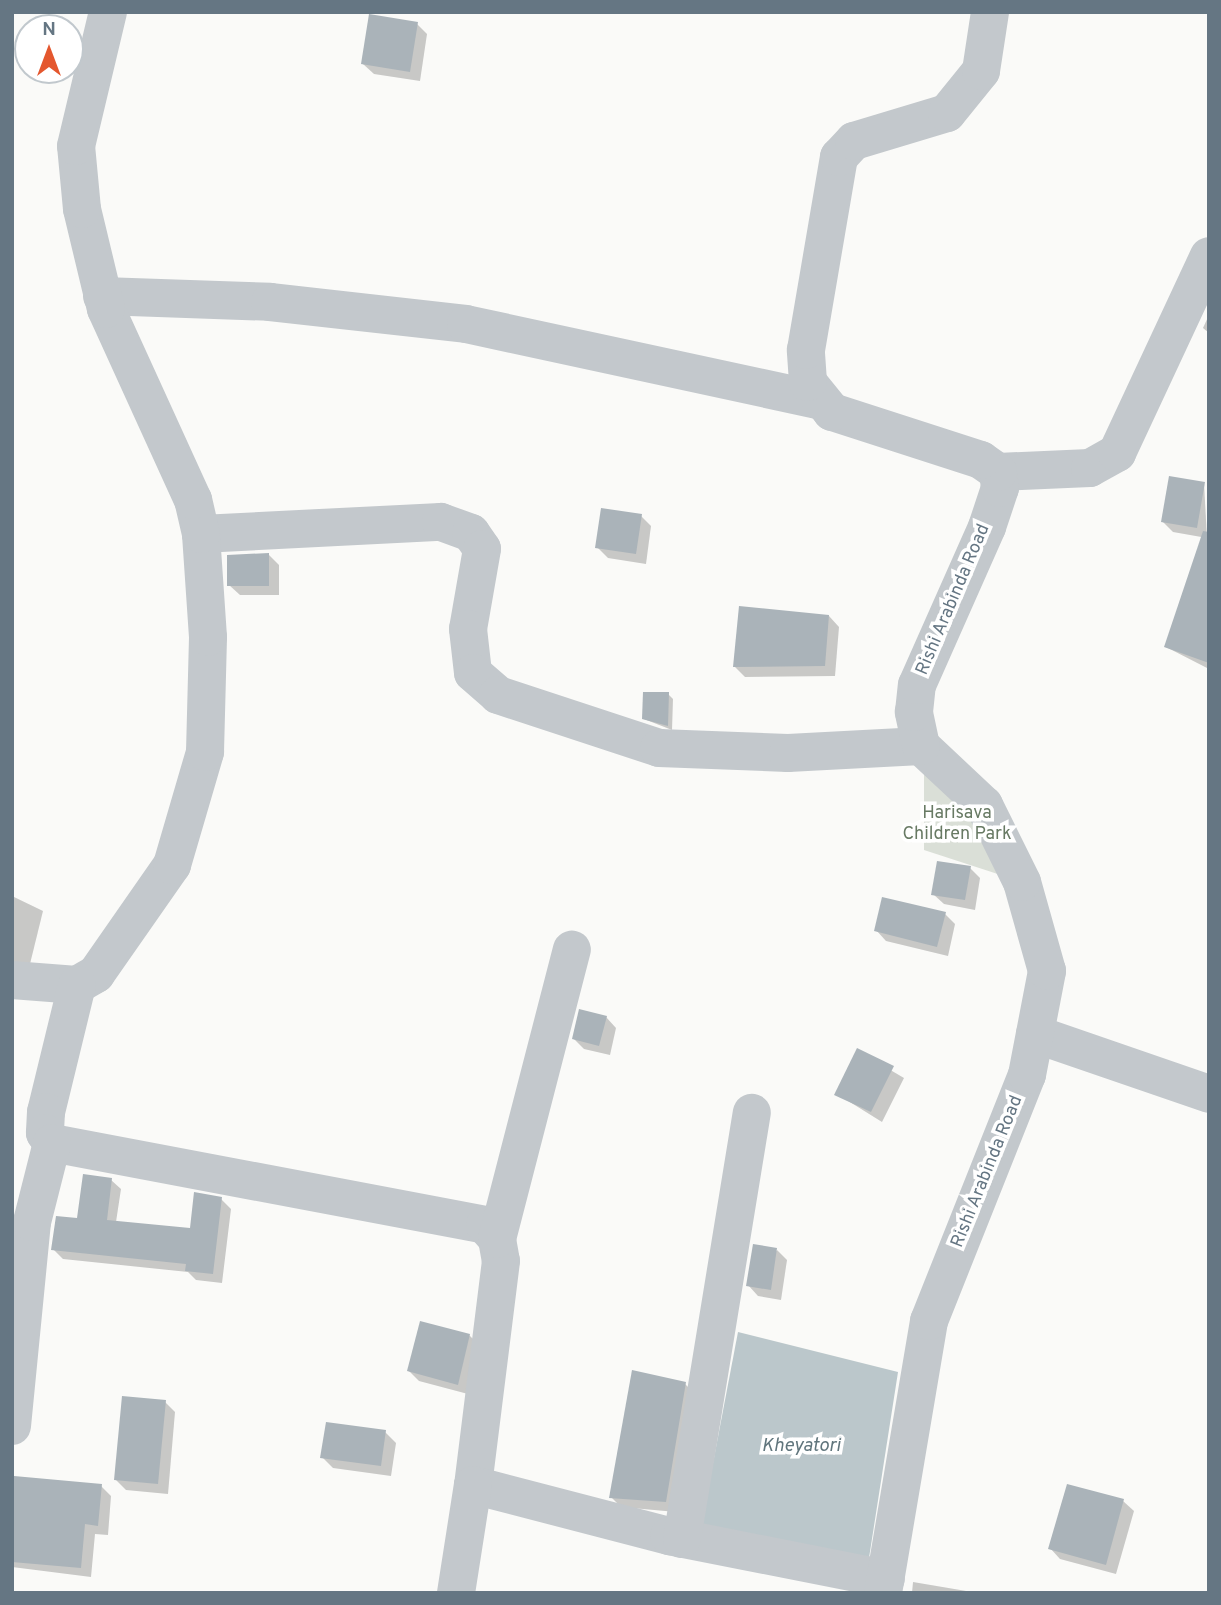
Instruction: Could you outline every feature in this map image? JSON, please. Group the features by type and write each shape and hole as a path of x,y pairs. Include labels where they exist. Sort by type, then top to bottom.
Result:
{"street":[{"path":"12,980 77,985 96,974 172,865 205,752 208,637 201,534 194,500 102,296 82,209 76,146 108,12"},
{"path":"990,12 981,71 947,113 854,141 839,157 806,350 808,382 817,400 832,412 981,460 998,472 1090,468 1117,453 1209,256"},
{"path":"102,296 270,302 466,324 817,400"},
{"name":"Rishi Arabinda Road","path":"885,1586 929,1321 1027,1075 1047,971 1022,882 984,805 921,746 917,685 987,527 1000,488 998,472"},
{"path":"201,534 441,522 471,533 482,549 468,629 472,673 498,695 659,748 788,753 921,746"},
{"path":"456,1593 473,1485 501,1261 497,1239 572,950"},
{"path":"77,985 46,1112 45,1133 52,1143 485,1225 497,1239"},
{"path":"1035,1034 1209,1094"},
{"path":"682,1539 752,1114"},
{"path":"12,1426 20,1254 52,1143"},
{"path":"473,1485 682,1539 885,1586"}],"green space":[{"name":"Harisava Children Park","path":"948,768 1013,879 924,850 924,774"}],"water":[{"name":"Kheyatori","path":"738,1332 898,1372 869,1558 701,1526"}],"building":[{"path":"369,14 418,22 410,72 361,64"},
{"path":"1169,476 1205,482 1197,528 1161,522"},
{"path":"601,508 642,514 636,554 595,548"},
{"path":"1203,531 1209,532 1209,663 1164,647"},
{"path":"269,553 269,586 227,586 227,555"},
{"path":"739,606 829,615 825,666 733,667"},
{"path":"643,692 669,692 668,726 642,719"},
{"path":"937,861 971,866 965,900 931,895"},
{"path":"882,897 946,912 937,947 874,931"},
{"path":"579,1009 607,1016 599,1046 572,1039"},
{"path":"857,1048 894,1066 871,1112 834,1095"},
{"path":"83,1174 112,1178 107,1220 190,1228 194,1192 222,1197 213,1274 185,1271 186,1264 51,1250 56,1216 77,1218"},
{"path":"753,1244 777,1248 771,1290 746,1286"},
{"path":"420,1321 470,1334 458,1385 407,1371"},
{"path":"632,1370 686,1382 666,1502 609,1498"},
{"path":"122,1396 166,1400 158,1484 114,1480"},
{"path":"326,1422 386,1430 381,1466 320,1458"},
{"path":"14,1476 102,1484 98,1526 85,1524 81,1568 12,1562"},
{"path":"1067,1484 1124,1499 1106,1565 1048,1549"}]}
